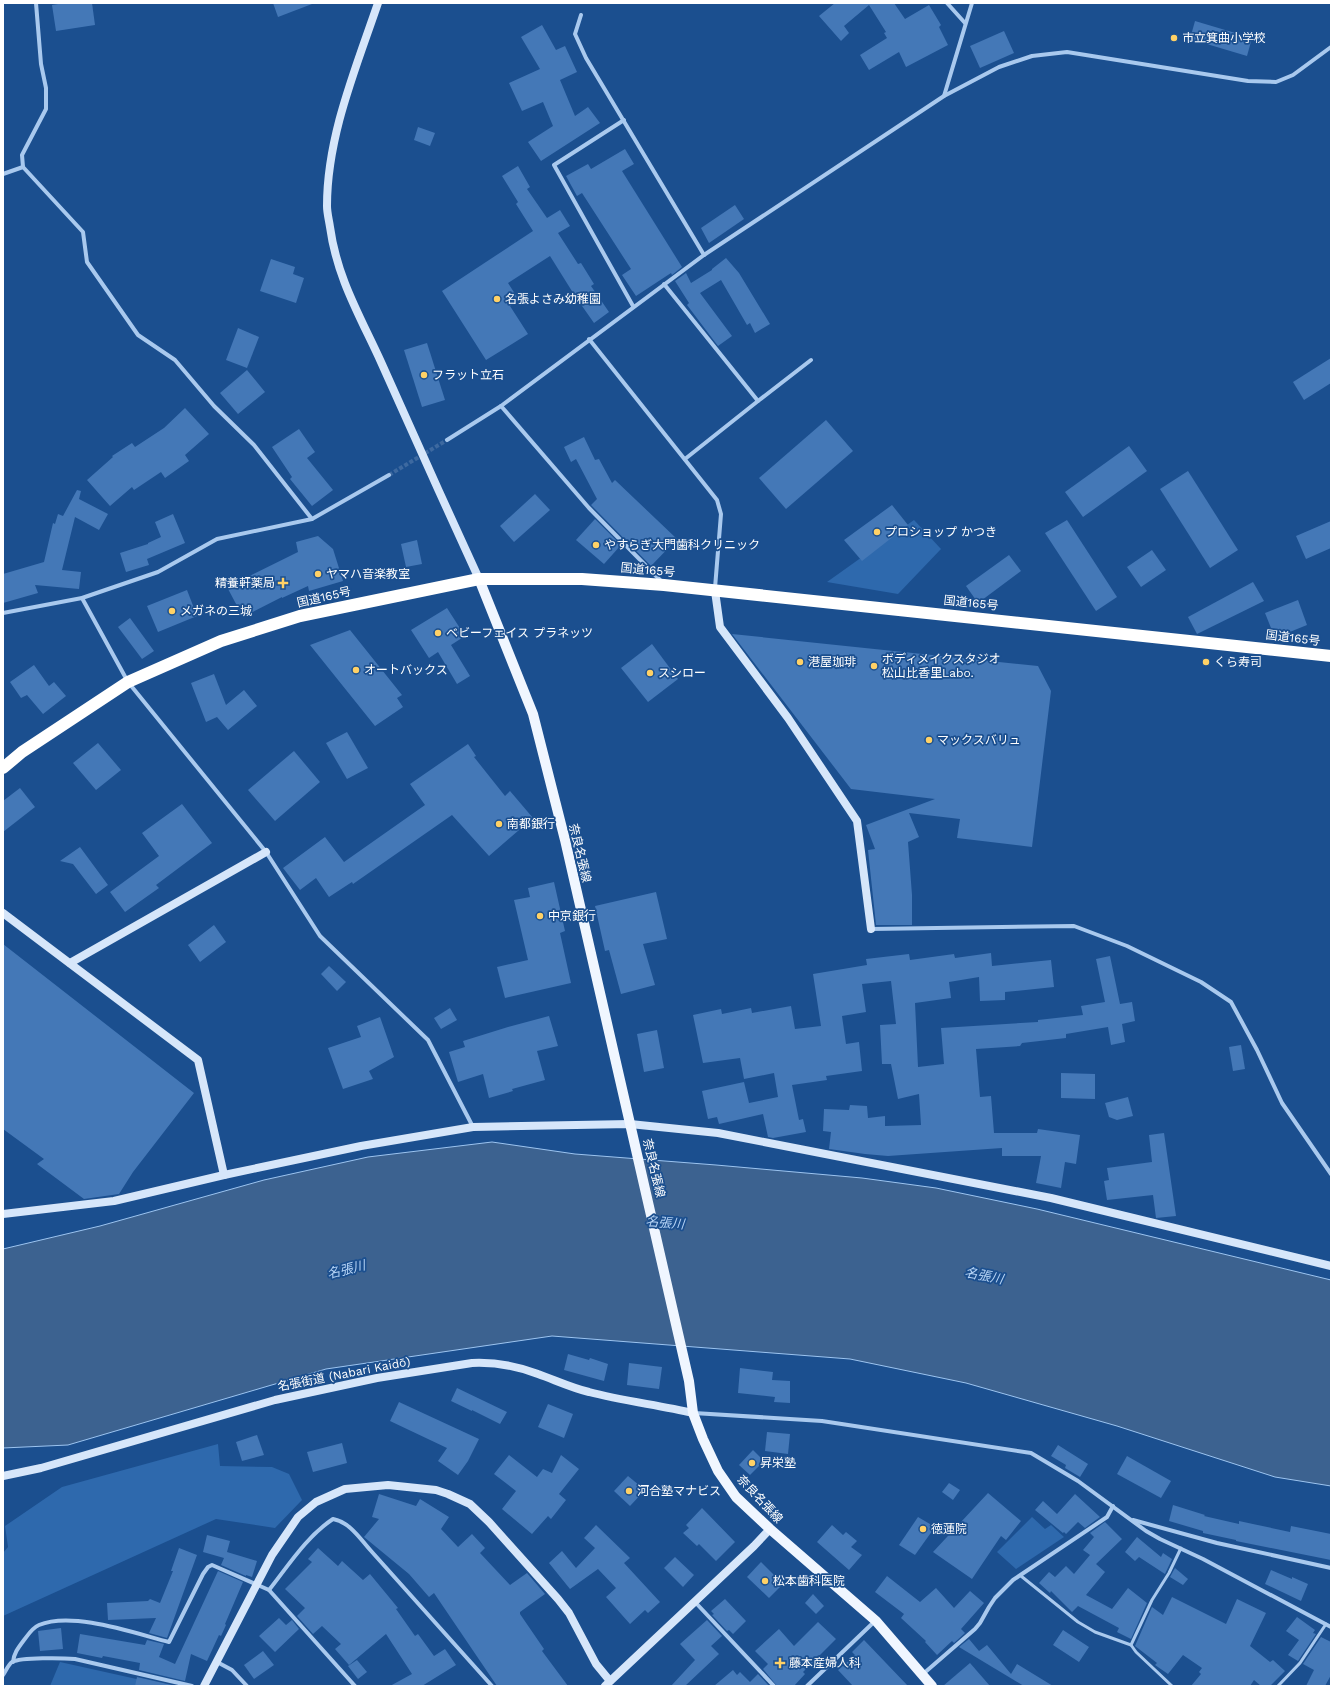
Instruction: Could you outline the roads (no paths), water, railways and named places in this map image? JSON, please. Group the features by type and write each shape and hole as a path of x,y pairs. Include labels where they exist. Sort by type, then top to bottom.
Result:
{"highway":[{"name":"国道165号","path":"3,768 22,752 128,682 221,641 300,616 479,579 582,579 664,585 1070,627 1331,656"}],"main road":[{"name":"奈良名張線","path":"479,579 533,714 565,840 683,1354 689,1381 693,1413 703,1439 718,1471 736,1497 770,1529 876,1621 932,1686"}],"street":[{"path":"36,3 41,64 46,88 46,109 22,155 23,167 83,232 87,262 138,335 175,360 214,406 254,446 312,519"},
{"path":"378,3 337,128 331,154 327,208 331,236 337,264 346,289 479,579"},
{"path":"947,3 965,23"},
{"path":"944,96 972,3"},
{"path":"581,15 575,34 586,58 704,255"},
{"path":"447,440 501,406 589,339 704,255 944,96 999,67 1032,56 1067,52 1248,81 1276,82 1293,75 1331,47"},
{"path":"624,120 554,165 634,306"},
{"path":"3,174 23,167"},
{"path":"664,284 758,401"},
{"path":"589,339 717,500 722,514 715,591 720,627 788,718 857,820 871,929 1074,926 1127,946 1201,982 1231,1002 1257,1050 1282,1103 1331,1174"},
{"path":"685,459 811,360"},
{"path":"501,406 588,508 664,585"},
{"path":"3,613 82,598 158,572 217,539 312,519 389,475"},
{"path":"82,598 128,682 266,852 320,936 428,1040 473,1127"},
{"path":"70,963 266,852"},
{"path":"3,913 198,1060 224,1175"},
{"path":"3,1214 114,1201 224,1175 361,1146 473,1127 630,1124 718,1133 1051,1198 1331,1266"},
{"name":"名張街道 (Nabari Kaidō)","path":"3,1476 41,1468 275,1400 377,1378 472,1363 487,1362 509,1366 536,1373 587,1392 661,1405 693,1413"},
{"path":"693,1413 822,1421 1031,1453 1078,1481 1131,1520 1160,1539 1181,1548 1331,1627"},
{"path":"204,1686 272,1555 289,1529 298,1517 316,1502 345,1489 388,1484 436,1490 470,1504 506,1540 565,1608 608,1684 754,1546 770,1529"},
{"path":"923,1674 975,1629 995,1598 1013,1580 1106,1517 1113,1506"},
{"path":"269,1590 323,1526 333,1519 340,1520 350,1528 372,1552 492,1686"},
{"path":"1131,1520 1217,1543 1331,1568"},
{"path":"3,1675 13,1662 14,1653 34,1628 39,1625 71,1620 88,1622 169,1642 203,1574 208,1567 212,1565 269,1590 355,1686"},
{"path":"694,1602 774,1686"},
{"path":"807,1686 876,1621"},
{"path":"13,1662 22,1660 64,1658 75,1659 192,1686"},
{"path":"217,1662 232,1670 247,1686"}],"lane":[{"path":"1130,1645 1152,1600 1169,1573 1181,1548"},
{"path":"1021,1576 1078,1622 1095,1632 1130,1645 1172,1686"},
{"path":"1278,1686 1300,1663 1326,1624"}],"water":[{"name":"名張川","path":"492,1142 575,1154 862,1178 936,1188 1037,1209 1331,1280 1331,1486 1275,1477 1117,1426 966,1383 850,1359 552,1336 326,1369 68,1445 3,1448 3,1249 100,1226 264,1180 368,1157"}],"tunnel":[{"path":"389,475 447,440"}],"place":[{"name":"市立箕曲小学校","path":"1174,38"},
{"name":"名張よさみ幼稚園","path":"497,299"},
{"name":"フラット立石","path":"424,375"},
{"name":"プロショップ かつき","path":"877,532"},
{"name":"やすらぎ大門歯科クリニック","path":"596,545"},
{"name":"ヤマハ音楽教室","path":"318,574"},
{"name":"精養軒薬局","path":"283,583"},
{"name":"メガネの三城","path":"172,611"},
{"name":"ベビーフェイス プラネッツ","path":"438,633"},
{"name":"港屋珈琲","path":"800,662"},
{"name":"くら寿司","path":"1206,662"},
{"name":"ボディメイクスタジオ 松山比香里Labo.","path":"874,666"},
{"name":"オートバックス","path":"356,670"},
{"name":"スシロー","path":"650,673"},
{"name":"マックスバリュ","path":"929,740"},
{"name":"南都銀行","path":"499,824"},
{"name":"中京銀行","path":"540,916"},
{"name":"昇栄塾","path":"752,1463"},
{"name":"河合塾マナビス","path":"629,1491"},
{"name":"徳蓮院","path":"923,1529"},
{"name":"松本歯科医院","path":"765,1581"},
{"name":"藤本産婦人科","path":"780,1663"}]}
